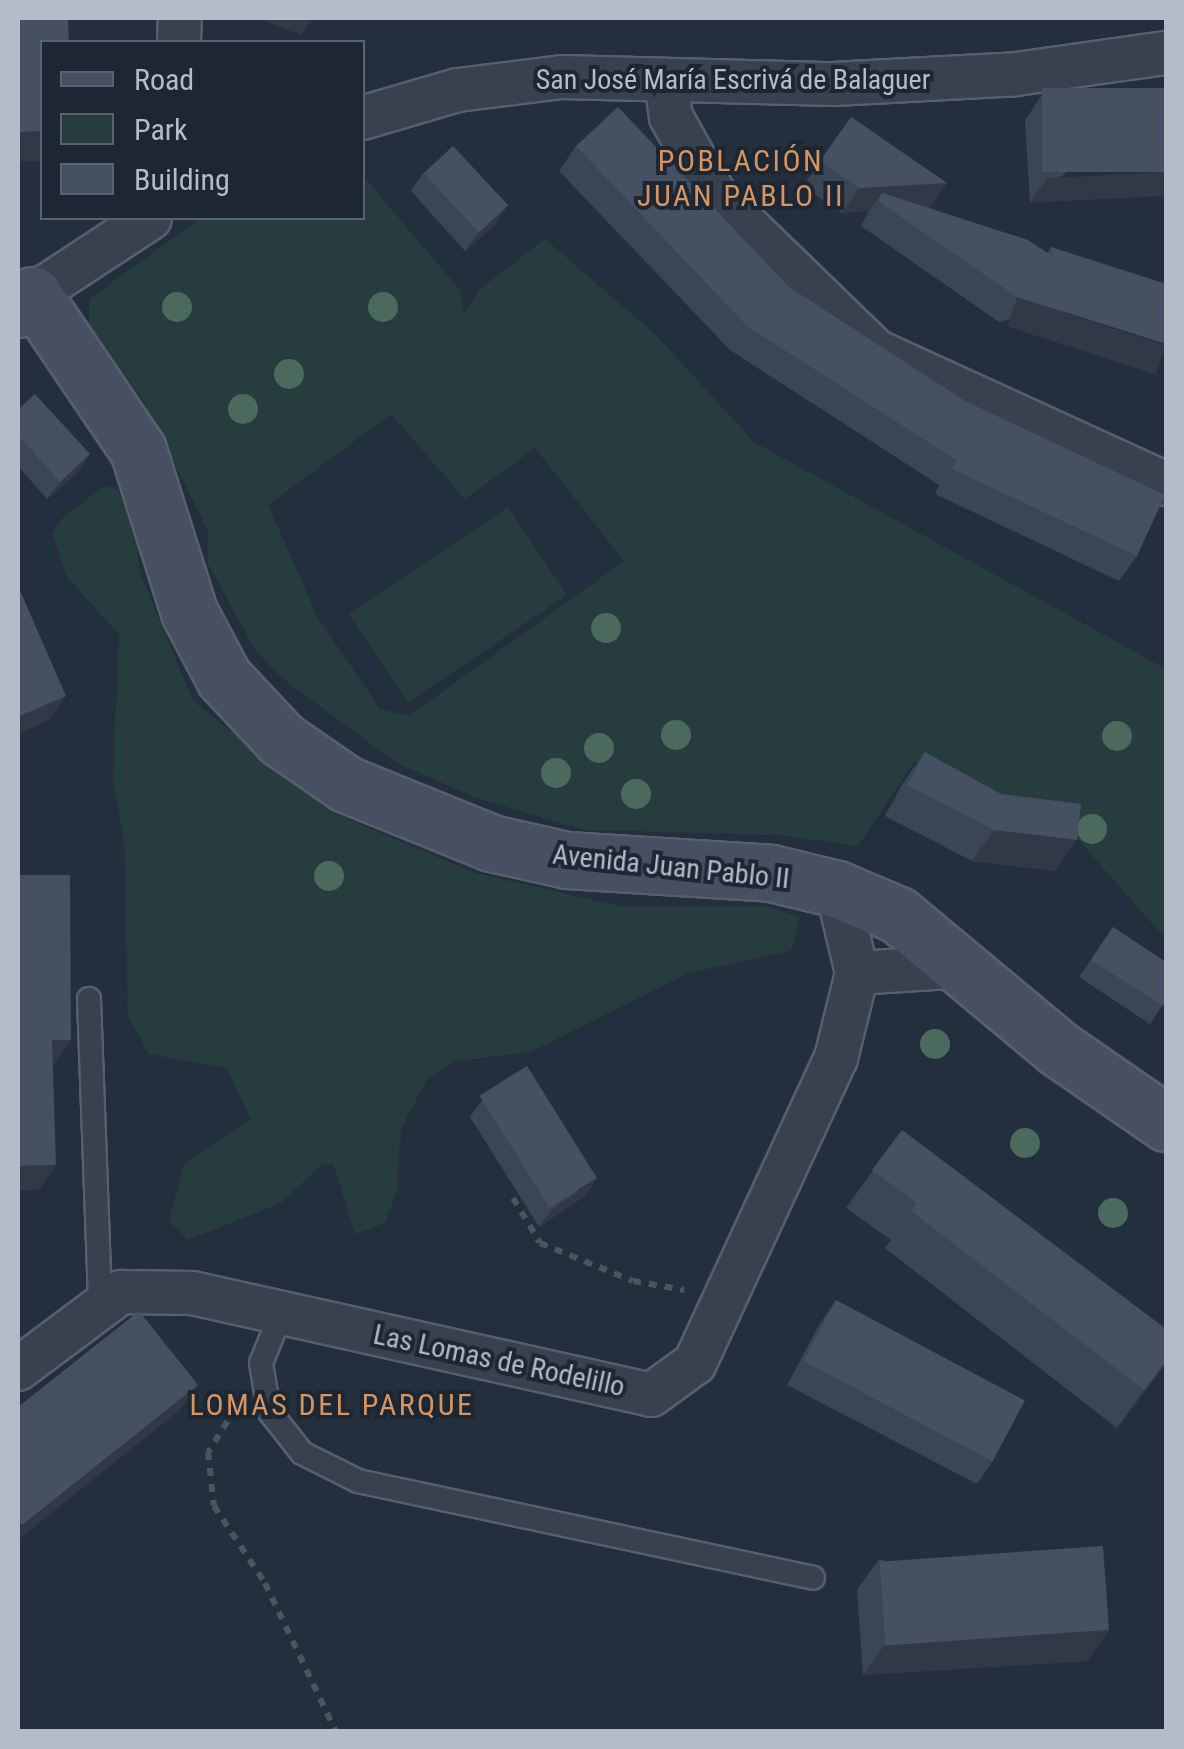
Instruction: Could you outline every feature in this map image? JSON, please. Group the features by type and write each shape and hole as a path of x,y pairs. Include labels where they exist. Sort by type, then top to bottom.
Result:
{"street":[{"name":"San José María Escrivá de Balaguer","path":"365,117 510,82 925,80 1166,54"},
{"path":"666,82 670,117 716,195 876,351 1166,484"},
{"path":"26,302 147,220"},
{"name":"Avenida Juan Pablo II","path":"26,302 138,450 189,612 224,678 281,739 346,784 491,843 566,860 771,873 837,889 898,915 964,966 1059,1049 1166,1123"},
{"name":"Las Lomas de Rodelillo","path":"18,1369 121,1292 192,1293 651,1394 694,1363 727,1302 836,1058 857,973 837,889"},
{"path":"857,973 964,966"}],"lane":[{"path":"89,999 100,1306"},
{"path":"281,1314 261,1363 270,1411 302,1453 358,1481 813,1578"}],"path":[{"path":"513,1198 540,1242 633,1281 727,1302"},
{"path":"265,1386 232,1411 208,1452 214,1506 266,1582 336,1732"}],"green space":[{"path":"365,178 460,290 464,314 480,289 545,239 655,334 754,442 1166,669 1166,939 1067,827 915,761 858,846 780,835 584,830 474,797 395,762 282,678 256,651 208,564 208,531 143,400 89,326 89,299 198,220 365,220","holes":["391,414 465,499 535,448 624,561 409,716 380,709 317,616 268,505"]},
{"path":"105,486 118,490 136,534 139,571 193,701 334,813 475,873 623,907 768,907 800,917 791,951 688,973 531,1052 456,1061 427,1079 401,1129 397,1190 385,1223 355,1234 333,1164 323,1163 281,1203 188,1240 169,1221 184,1163 251,1119 227,1068 149,1054 128,1016 124,841 113,779 119,634 67,577 52,533 65,515"},
{"path":"508,507 567,595 408,702 349,614"}],"building":[{"path":"18,18 68,18 69,40 40,40 40,131 18,132"},
{"path":"1042,88 1166,88 1166,172 1042,172"},
{"path":"618,107 789,287 965,401 1165,495 1137,556 952,469 956,460 747,326 576,146"},
{"path":"851,117 947,183 859,188 820,161"},
{"path":"453,146 508,205 479,233 424,173"},
{"path":"882,193 1028,240 1052,256 1051,247 1166,284 1166,344 1017,297 878,201"},
{"path":"35,394 90,454 60,482 18,435 18,410"},
{"path":"18,586 66,696 18,717"},
{"path":"925,752 1001,794 1081,804 1077,840 994,830 907,785"},
{"path":"18,875 70,875 71,1040 52,1040 56,1165 18,1166"},
{"path":"1113,927 1166,962 1163,1006 1091,960"},
{"path":"527,1066 597,1178 549,1208 480,1096"},
{"path":"902,1130 1166,1329 1166,1361 1144,1390 911,1211 917,1203 872,1170"},
{"path":"836,1300 1025,1400 993,1461 804,1361"},
{"path":"139,1311 198,1385 22,1525 18,1519 18,1407"},
{"path":"1103,1546 1109,1630 885,1645 880,1562"}],"district":[{"name":"POBLACIÓN JUAN PABLO II","path":"741,178"},
{"name":"LOMAS DEL PARQUE","path":"332,1405"}]}
